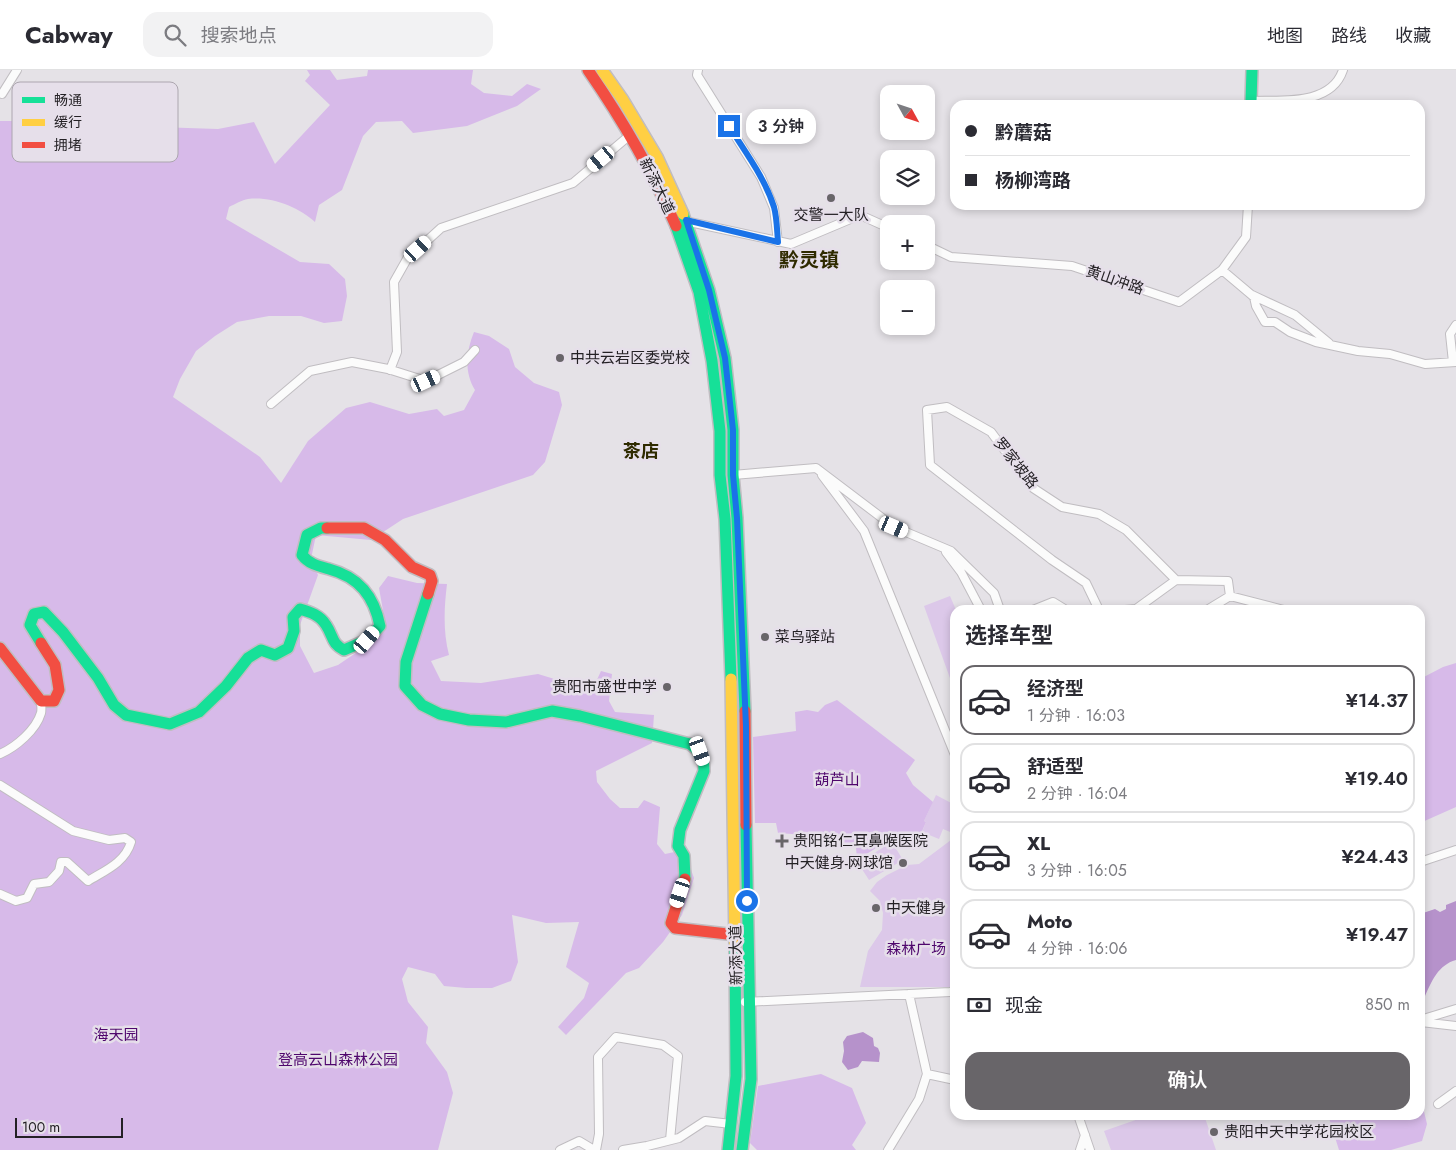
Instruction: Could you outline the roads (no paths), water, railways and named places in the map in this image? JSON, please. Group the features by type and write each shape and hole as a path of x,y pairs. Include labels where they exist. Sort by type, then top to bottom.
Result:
{"main road":[{"name":"新添大道","path":"588,70 613,106 681,223 699,292 712,361 720,431 720,475 725,518 732,724 737,1003 736,1076 728,1150"},
{"name":"新添大道","path":"602,70 623,100 656,157 709,290 725,358 733,430 733,475 746,726 746,863 751,1079 742,1150"},
{"path":"1251,100 1252,70"},
{"path":"0,648 41,701 54,700 59,690 55,665 30,625 34,614 44,612 63,632 98,678 114,705 126,715 170,724 200,712 226,686 248,658 261,650 275,655 288,648 294,631 293,617 300,609 314,613 326,624 335,645 344,650 367,640 380,626 377,608 360,583 337,571 307,563 302,555 307,535 321,528 364,528 385,540 412,567 430,576 432,581 406,662 405,686 422,705 440,714 454,717 506,722 552,711 580,716 659,738 690,744 700,751 704,762 704,771 680,830 678,846 684,856 685,878 670,923 675,928 736,935"}],"street":[{"path":"2,94 17,70"},
{"path":"698,70 697,75 761,177 774,208 778,242"},
{"path":"1286,100 1310,98 1332,88 1340,80 1343,70"},
{"path":"390,370 397,352 394,282 407,259 441,228 573,183 630,135"},
{"name":"黄山冲路","path":"935,249 951,257 1072,266 1180,302 1222,270 1246,237 1248,210"},
{"path":"681,223 791,244 860,215 880,224"},
{"path":"1222,270 1254,297 1295,315 1330,344"},
{"path":"1254,297 1256,306 1265,322 1275,322 1290,332 1316,342 1358,351 1390,354 1425,364 1454,362 1450,334 1456,326"},
{"path":"271,404 310,371 352,362 390,370 426,381 464,362 476,350"},
{"name":"罗家坡路","path":"1097,605 1086,583 1052,560 930,465 927,410 947,407 990,432 1032,488 1062,507 1099,514 1126,530 1176,580"},
{"path":"733,475 816,468 894,527 951,551 994,593 998,605"},
{"path":"816,468 864,531 950,743"},
{"path":"944,548 961,572 978,605"},
{"path":"1140,605 1176,580 1228,581 1230,596"},
{"path":"1215,605 1230,596 1265,605"},
{"path":"1046,605 1053,602 1058,605"},
{"path":"0,754 7,752 31,731 41,712 41,701"},
{"path":"0,785 73,831 109,840 125,838 131,842 128,851 118,862 88,881 67,862 61,862 59,871 49,882 34,884 28,898 16,901 0,894"},
{"path":"1425,860 1456,850"},
{"path":"737,1003 950,992"},
{"path":"888,1150 919,1099 927,1074 910,994"},
{"path":"1425,1019 1456,1010"},
{"path":"1425,1022 1456,1026"},
{"path":"560,1150 579,1141 595,1150 599,1134 598,1057 616,1037 663,1044 678,1056 670,1140"},
{"path":"927,1074 950,1079"},
{"path":"1438,1104 1456,1091"},
{"path":"1080,1120 1090,1150"},
{"path":"623,1150 679,1138 705,1121 731,1124"},
{"path":"1080,1150 1085,1135"}],"place":[{"name":"交警一大队","path":"831,198"},
{"name":"中共云岩区委党校","path":"560,358"},
{"name":"菜鸟驿站","path":"765,637"},
{"name":"贵阳市盛世中学","path":"667,687"},
{"name":"贵阳铭仁耳鼻喉医院","path":"782,841"},
{"name":"中天健身-网球馆","path":"903,863"},
{"name":"中天健身","path":"876,908"},
{"name":"贵阳中天中学花园校区","path":"1214,1132"}],"district":[{"name":"黔灵镇","path":"809,260"},
{"name":"茶店","path":"641,451"}],"park label":[{"name":"葫芦山","path":"837,780"},
{"name":"森林广场","path":"916,949"},
{"name":"海天园","path":"116,1035"},
{"name":"登高云山森林公园","path":"338,1060"}]}
